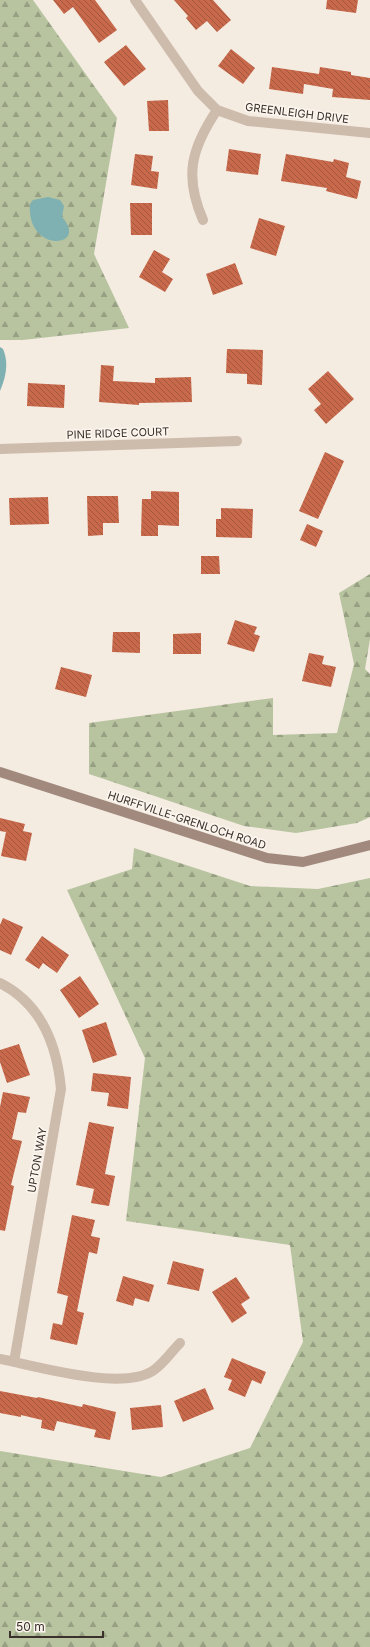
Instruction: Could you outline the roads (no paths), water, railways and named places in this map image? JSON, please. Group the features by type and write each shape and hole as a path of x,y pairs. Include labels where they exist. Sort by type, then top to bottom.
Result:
{"main road":[{"name":"HURFFVILLE-GRENLOCH ROAD","path":"0,772 266,858 303,862 370,845"}],"street":[{"name":"GREENLEIGH DRIVE","path":"135,0 198,91 217,110 248,121 370,133"},
{"path":"203,220 194,200 192,181 193,164 198,145 206,127 217,110"},
{"name":"PINE RIDGE COURT","path":"0,449 237,441"},
{"name":"UPTON WAY","path":"0,983 20,995 31,1006 41,1020 56,1052 61,1089 14,1362"},
{"path":"0,1360 94,1377 128,1379 142,1376 154,1370 180,1343"}],"water":[{"path":"48,197 60,200 64,206 62,217 68,227 68,235 63,240 55,241 46,238 37,231 31,220 30,204 33,200"},
{"path":"0,347 3,349 5,354 6,365 4,380 0,391"}]}
